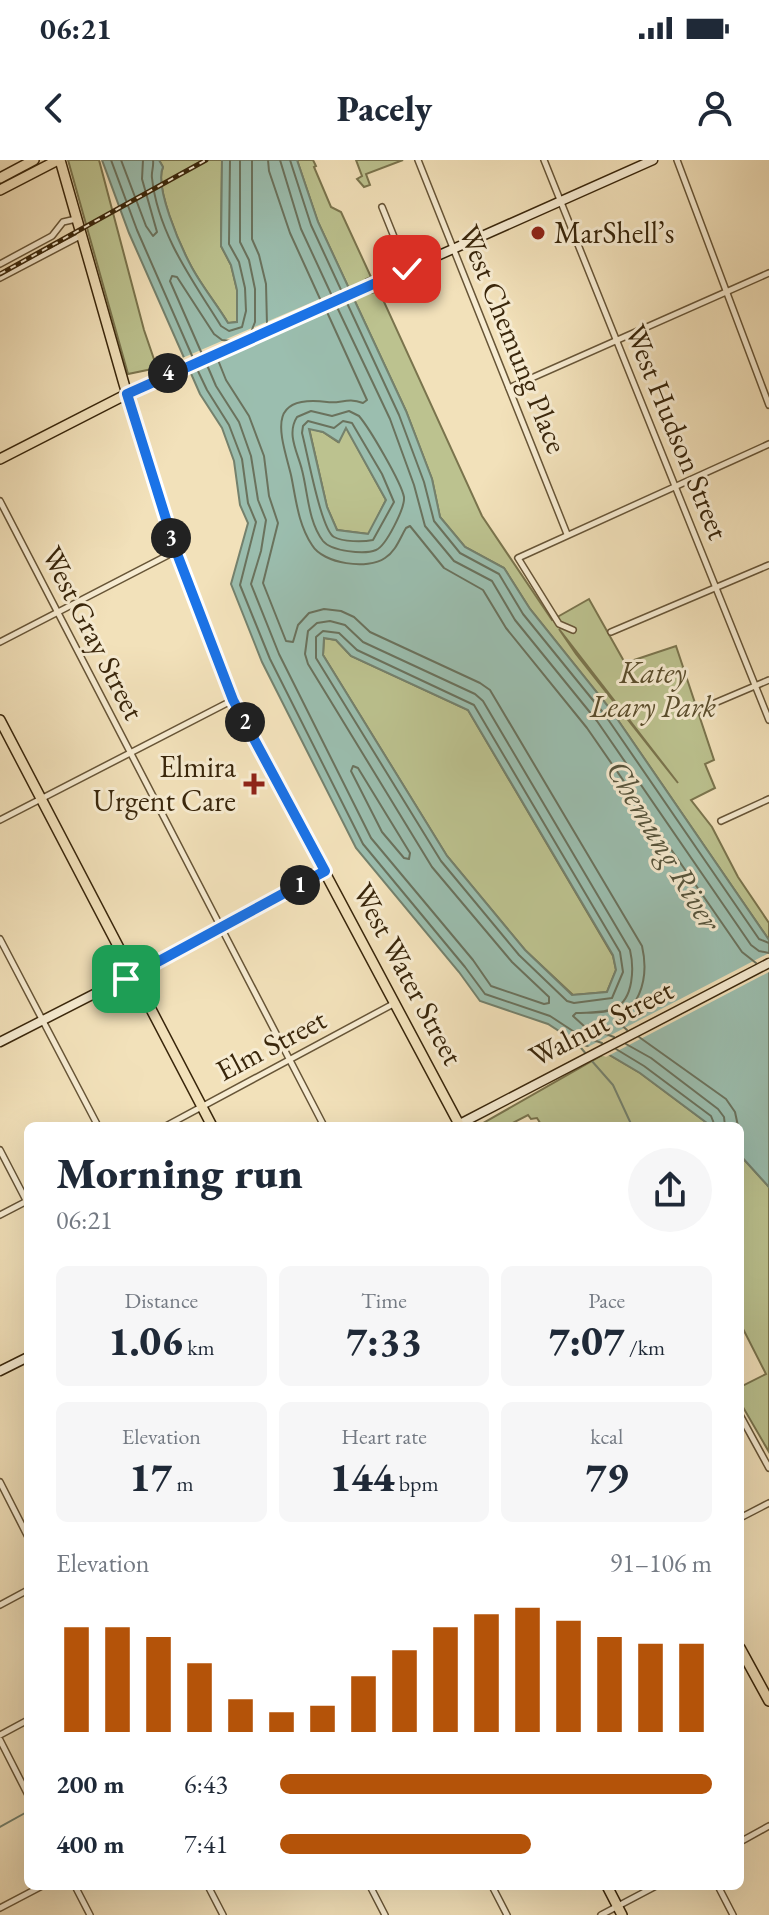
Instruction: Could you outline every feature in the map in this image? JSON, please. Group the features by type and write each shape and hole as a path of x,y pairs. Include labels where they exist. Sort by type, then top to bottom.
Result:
{"main road":[{"path":"0,178 34,160"},
{"path":"0,190 59,160"},
{"name":"West Water Street","path":"59,160 176,551 233,700 457,1122"},
{"path":"0,459 127,394"},
{"path":"0,720 210,1122"},
{"path":"744,1655 769,1701"},
{"path":"609,1890 620,1911"}],"street":[{"name":"West Chemung Place","path":"418,160 567,534"},
{"name":"West Hudson Street","path":"544,160 769,720"},
{"path":"127,394 653,160"},
{"path":"677,160 769,405"},
{"path":"382,207 407,269"},
{"path":"0,264 52,236 63,222 77,218"},
{"path":"0,278 83,234"},
{"path":"509,388 769,273"},
{"path":"573,630 559,624 518,558 769,444"},
{"name":"West Gray Street","path":"0,501 322,1122"},
{"path":"0,642 176,551"},
{"path":"611,632 769,565"},
{"path":"696,711 769,680"},
{"path":"0,820 233,700"},
{"path":"721,821 769,799"},
{"path":"0,1042 133,975 325,871"},
{"path":"0,939 96,1122"},
{"name":"Walnut Street","path":"465,1122 769,963"},
{"name":"Elm Street","path":"174,1122 396,1003"},
{"path":"0,1150 24,1195"},
{"path":"0,1215 24,1204"},
{"path":"0,1371 24,1359"},
{"path":"744,1422 769,1468"},
{"path":"0,1482 24,1529"},
{"path":"744,1516 769,1503"},
{"path":"0,1605 24,1592"},
{"path":"24,1722 0,1737 24,1787"},
{"path":"744,1840 769,1826"},
{"path":"0,1908 34,1890"},
{"path":"77,1890 90,1915"},
{"path":"210,1890 223,1915"},
{"path":"372,1890 385,1915"},
{"path":"494,1890 507,1915"},
{"path":"601,1915 620,1911 650,1890"},
{"path":"720,1890 733,1915"}],"green space":[{"path":"68,160 99,160 157,368 128,374"},
{"path":"159,160 222,160 221,246 231,265 237,290 237,322 228,323 198,279 186,255 165,201 161,176 163,167"},
{"name":"Katey Leary Park","path":"297,160 313,160 331,207 341,212 371,277 366,279 372,293 380,293 482,516 552,620 589,599 625,663 676,646 714,760 705,764 715,788 691,800 712,827 738,877 769,923 769,940 611,710 530,609 504,568 465,547 440,517 432,479 406,411 318,222","holes":["559,629 678,783 576,654"]},
{"path":"356,160 403,160 366,174 370,185 364,187 357,179 362,176"},
{"path":"346,427 386,500 369,534 337,530 327,507 309,428 323,432 338,442"},
{"path":"324,638 336,640 351,656 468,710 613,956 616,970 607,992 573,995 525,950 447,856 323,655"},
{"path":"606,1053 640,1073 706,1122 540,1122 528,1115 515,1122 485,1122"},
{"path":"744,1159 769,1187 769,1452 744,1409 744,1385 766,1374 744,1331"}],"water":[{"name":"Chemung River","path":"102,160 159,160 163,167 162,188 175,230 198,279 228,323 237,322 237,290 231,265 221,246 222,160 297,160 318,222 406,411 432,479 440,517 465,547 504,568 530,609 611,710 769,940 769,1187 744,1159 744,1122 706,1122 640,1073 606,1053 576,1042 548,1024 480,1001 356,848 262,662 231,584 248,523 240,505 234,461 222,428 200,394 129,233","holes":["346,428 386,500 368,534 337,530 327,507 309,429 323,432 339,442","324,638 336,640 351,656 468,710 613,955 616,970 607,992 572,995 525,950 447,856 323,655"]}],"pier":[{"path":"352,285 358,300 186,373 180,359"},
{"path":"769,953 769,972 606,1057 584,1049"}],"waterway":[{"path":"576,1042 587,1055"},
{"path":"591,1060 613,1085 630,1122"},
{"path":"0,1827 24,1814"}],"railway":[{"path":"0,274 206,160"}],"place":[{"name":"MarShell’s","path":"538,233"},
{"name":"Elmira Urgent Care","path":"254,784"}],"route":[{"path":"126,979 325,871 233,700 176,551 127,394 407,269"}]}
